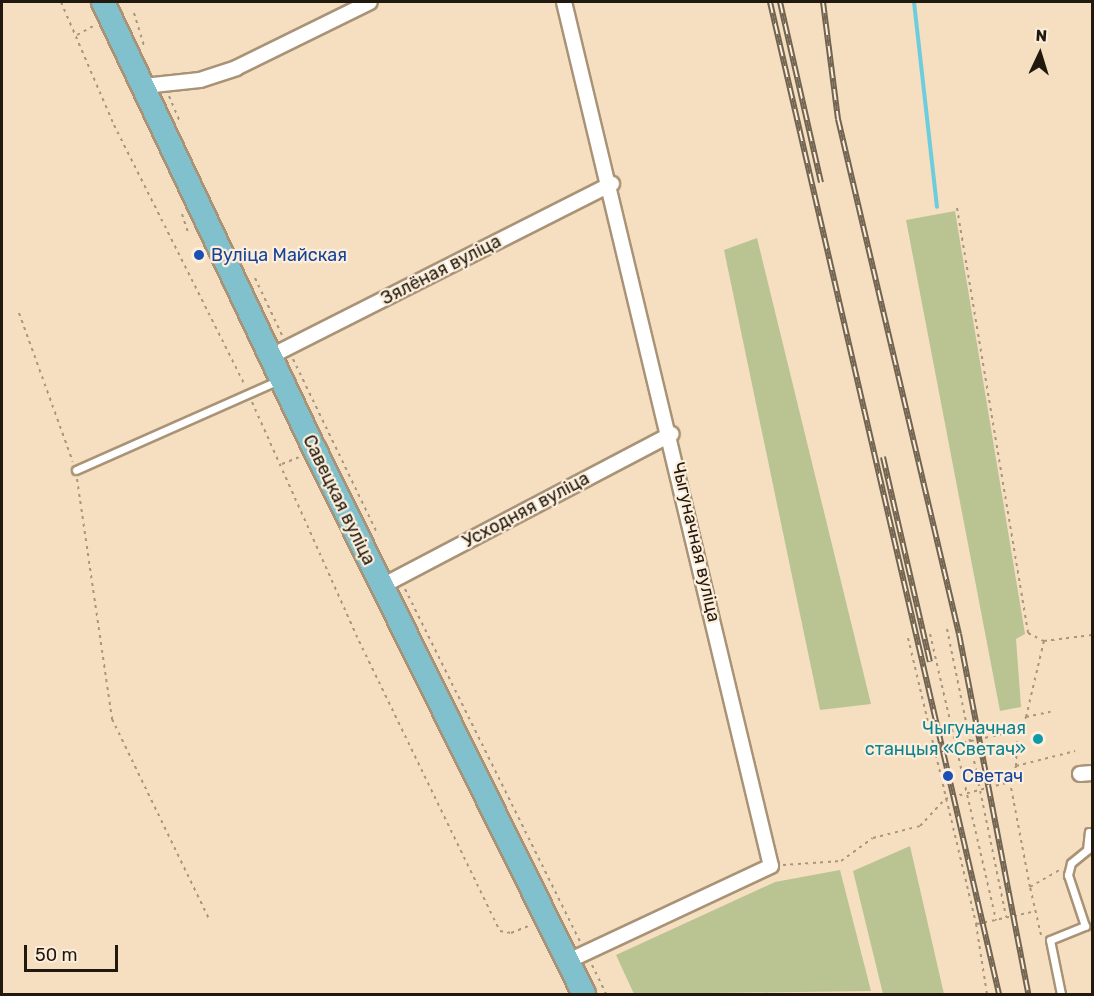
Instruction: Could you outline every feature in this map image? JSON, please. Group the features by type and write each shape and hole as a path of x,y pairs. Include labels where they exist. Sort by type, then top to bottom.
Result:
{"main road":[{"name":"Савецкая вуліца","path":"103,2 154,85 279,352 281,379 390,582 577,957 584,994"}],"street":[{"path":"154,85 200,80 236,68 370,2"},
{"name":"Чыгуначная вуліца","path":"564,2 612,184 771,866"},
{"name":"Зялёная вуліца","path":"279,352 612,184"},
{"name":"Усходняя вуліца","path":"390,582 671,434"},
{"path":"577,957 771,866"}],"lane":[{"path":"76,470 281,379"},
{"path":"1061,994 1050,940 1085,926 1068,875 1071,863 1087,850 1089,832"}],"path":[{"path":"61,2 114,125 249,395 359,641 500,931 511,933 530,924"},
{"path":"134,13 147,54"},
{"path":"154,85 185,131"},
{"path":"957,208 1028,633 1044,641 1092,635"},
{"path":"253,275 279,352 383,546"},
{"path":"19,313 76,470 112,719 209,920"},
{"path":"390,582 577,957 606,994"},
{"path":"947,629 972,740 1006,917"},
{"path":"930,634 996,920"},
{"path":"908,638 976,924 987,994"},
{"path":"976,924 1036,911 1010,782 1016,766 1017,731 1026,717 1044,641"},
{"path":"1026,717 1050,712"},
{"path":"934,749 1017,731"},
{"path":"1016,766 1075,751"},
{"path":"771,866 841,861 873,838 920,826 945,799 1010,782"},
{"path":"1030,887 1071,863"}],"green space":[{"path":"955,211 1025,634 1016,639 1021,707 1000,711 906,220"},
{"path":"757,238 871,704 820,710 724,250"},
{"path":"910,846 944,994 883,994 853,871"},
{"path":"840,870 871,991 634,994 616,955 775,882"}],"waterway":[{"path":"914,2 937,207"}],"railway":[{"path":"770,2 999,994"},
{"path":"780,2 821,182"},
{"path":"823,2 838,119 959,634 1028,994"},
{"path":"883,457 930,662"}],"place":[{"name":"Вуліца Майская","path":"199,255"},
{"name":"Чыгуначная станцыя «Светач»","path":"1038,739"},
{"name":"Светач","path":"948,776"}]}
